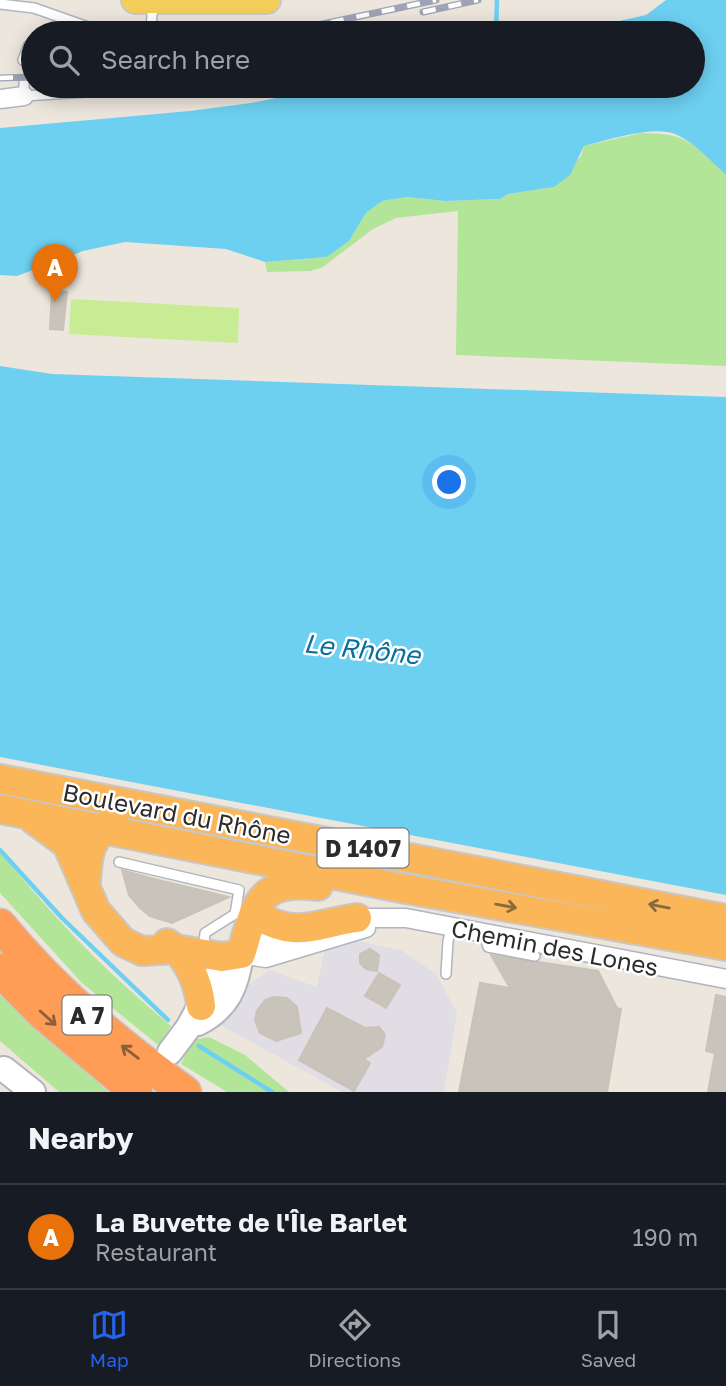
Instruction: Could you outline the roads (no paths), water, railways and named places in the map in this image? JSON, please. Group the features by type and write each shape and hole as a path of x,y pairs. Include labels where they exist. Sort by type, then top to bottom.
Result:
{"highway":[{"name":"Boulevard du Rhône","path":"0,779 726,919"},
{"path":"0,792 81,806 93,814 102,830 105,844 105,890 111,904 135,930 189,952"},
{"name":"Boulevard du Rhône","path":"0,809 401,888 726,946"},
{"path":"28,815 67,844 103,923 123,942 142,951 189,952 222,957 241,954 244,912 267,892 289,883 373,894 401,888"},
{"path":"86,883 90,847 102,830 114,820 136,821 414,875 583,891"},
{"path":"244,912 282,929 309,928 371,918"},
{"name":"A 7","path":"0,925 60,991 123,1047 185,1092"},
{"path":"189,952 194,976 194,1017"},
{"name":"A 7","path":"0,970 42,1013 136,1092"}],"main road":[{"path":"144,0 267,0"},
{"path":"170,1052 194,1017 210,1017 237,986 241,954"},
{"path":"2,1067 22,1092"},
{"path":"2,1067 33,1092"}],"street":[{"path":"0,99 21,91"},
{"path":"241,954 266,958 368,927 371,918"},
{"name":"Chemin des Lones","path":"241,954 267,942 299,938 371,918 452,927 726,979"}],"lane":[{"path":"144,0 149,21"},
{"path":"0,4 34,8 71,21"},
{"path":"119,862 239,890 244,912 235,914 205,933 189,952"},
{"path":"446,974 452,927"},
{"path":"484,934 488,947 535,957"}],"water":[{"path":"666,0 726,0 726,175 683,138 666,132 643,132 584,146 570,175 554,187 508,194 500,199 445,201 407,197 382,201 366,213 349,241 327,257 265,262 226,249 125,242 83,251 17,276 0,275 0,128 190,111 276,98 705,98 705,21 619,21 646,15"},
{"name":"Le Rhône","path":"0,366 52,374 726,397 726,895 0,757"}],"waterway":[{"path":"496,21 497,0"},
{"path":"0,850 62,918 168,1020"},
{"path":"199,1046 272,1092"}],"railway":[{"path":"337,21 436,0"},
{"path":"423,12 478,0"},
{"path":"0,78 21,77"}],"place":[{"name":"La Buvette de l'Île Barlet","path":"55,302"}]}
